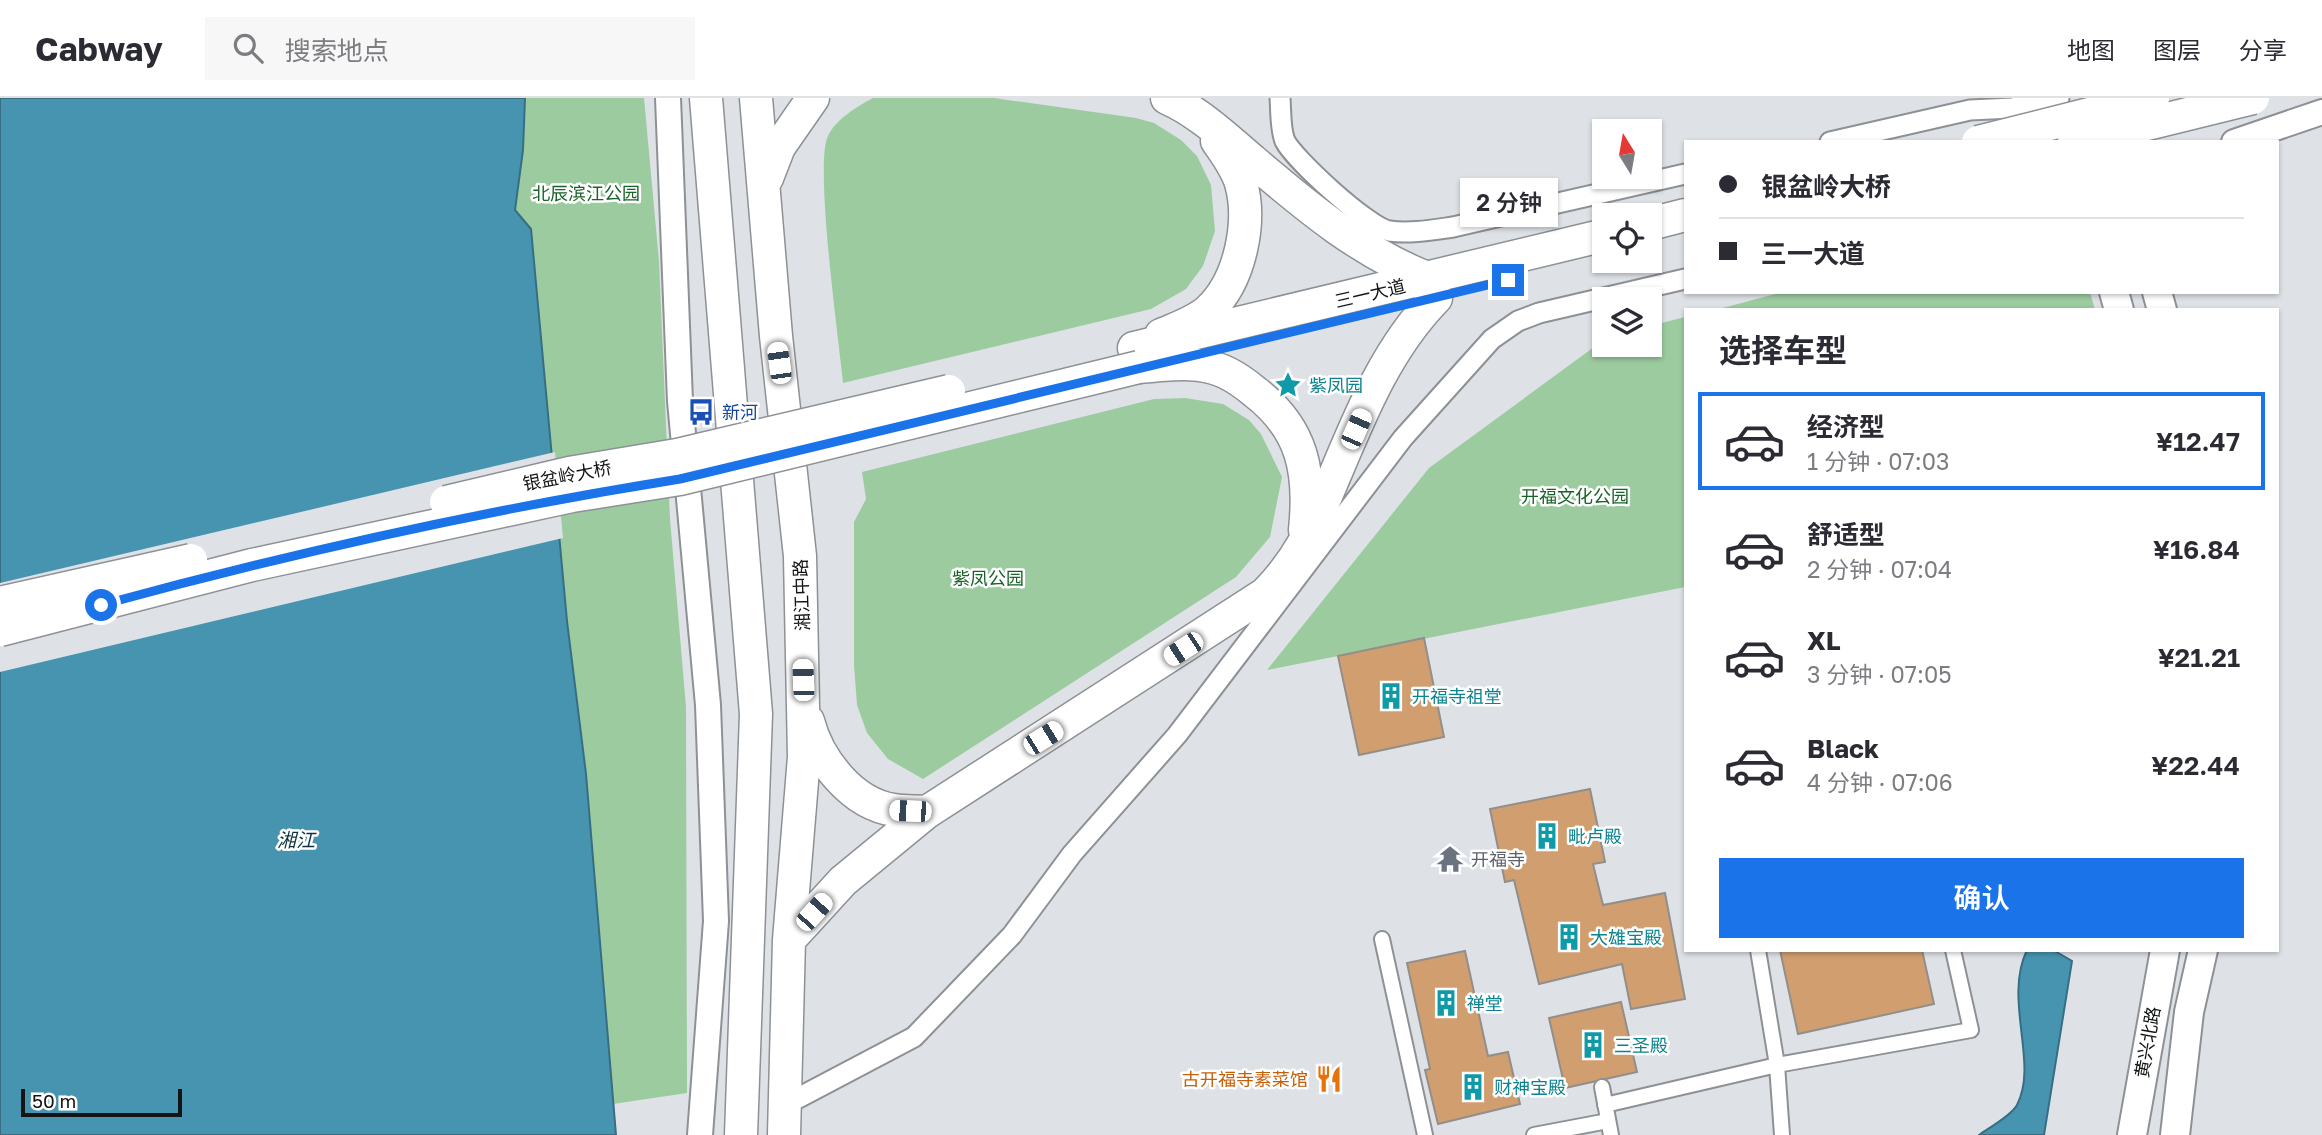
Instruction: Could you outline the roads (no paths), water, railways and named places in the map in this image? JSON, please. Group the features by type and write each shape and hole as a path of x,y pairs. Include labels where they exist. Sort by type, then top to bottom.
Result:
{"main road":[{"path":"706,98 756,714 740,1135"},
{"name":"湘江中路","path":"756,98 776,336 800,556 804,705 804,757 789,940 783,1121"},
{"path":"765,183 779,147 813,98"},
{"path":"789,940 843,881 927,812 1229,620 1265,594 1297,558 1322,512 1337,470 1384,366 1433,288 1364,248 1201,120 1167,98"},
{"path":"2074,98 2076,140"},
{"path":"2132,98 2133,140"},
{"path":"1986,140 2153,98"},
{"path":"2084,140 2253,98"},
{"path":"1137,357 1211,308 1227,284 1237,261 1245,221 1241,184 1232,163 1201,120"},
{"path":"1662,221 1684,215"},
{"path":"1662,242 1684,237"},
{"name":"三一大道","path":"1433,288 1592,239"},
{"name":"三一大道","path":"1137,357 1433,288 1592,259"},
{"path":"1137,357 1216,368 1239,380 1286,420 1294,434 1306,476 1304,532 1297,558"},
{"name":"银盆岭大桥","path":"0,603 569,473 677,455 1137,357"},
{"name":"银盆岭大桥","path":"0,630 252,565 572,496 680,479 1137,357"},
{"path":"804,705 813,740 843,783 875,804 893,810 927,812"},
{"name":"黄兴北路","path":"2132,1135 2165,952"},
{"name":"黄兴北路","path":"2175,1135 2189,1012 2203,952"}],"street":[{"path":"1280,98 1285,141 1335,195 1363,219 1387,231 1414,232 1453,227 1684,174"},
{"path":"1839,140 1970,110 2012,108 2059,98"},
{"path":"670,104 680,401 708,705 716,921 700,1135"},
{"path":"2240,140 2322,112"},
{"path":"783,1121 914,1037 1012,935 1072,854 1177,735 1403,438 1492,339 1518,321 1539,313 1684,279"},
{"path":"1382,939 1425,1135"},
{"path":"1758,952 1777,1065 1782,1135"},
{"path":"1605,1105 1777,1065 1971,1030 1953,952"},
{"path":"1534,1135 1609,1128 1602,1087"}],"water":[{"name":"湘江","path":"0,98 525,98 523,150 515,210 531,229 567,621 586,774 616,1135 0,1135"},
{"path":"2026,952 2056,952 2072,961 2044,1135 1979,1135 2014,1109 2023,1088 2024,1051 2018,989"}],"place":[{"name":"紫凤园","path":"1288,385"},
{"name":"新河","path":"701,412"},
{"name":"开福寺祖堂","path":"1391,696"},
{"name":"毗卢殿","path":"1547,836"},
{"name":"开福寺","path":"1450,859"},
{"name":"大雄宝殿","path":"1569,937"},
{"name":"禅堂","path":"1446,1003"},
{"name":"三圣殿","path":"1593,1045"},
{"name":"古开福寺素菜馆","path":"1329,1079"},
{"name":"财神宝殿","path":"1473,1087"}],"park label":[{"name":"北辰滨江公园","path":"586,193"},
{"name":"开福文化公园","path":"1575,496"},
{"name":"紫凤公园","path":"988,578"}]}
